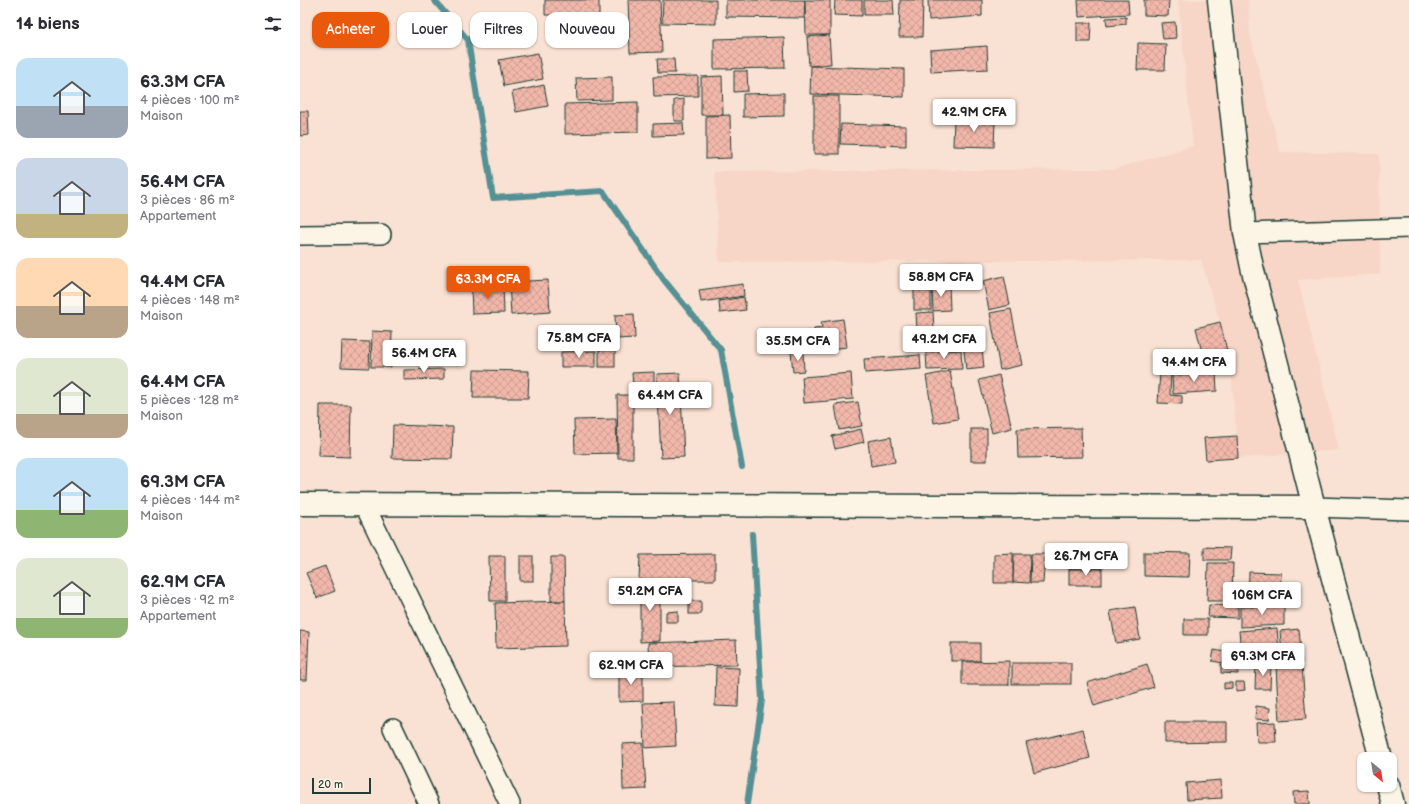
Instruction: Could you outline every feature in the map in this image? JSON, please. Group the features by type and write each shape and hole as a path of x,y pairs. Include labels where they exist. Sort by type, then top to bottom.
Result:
{"street":[{"path":"1219,0 1245,233 1252,266 1379,752"},
{"path":"1245,233 1409,228"},
{"path":"300,235 381,234"},
{"path":"300,504 1314,507 1409,510"},
{"path":"364,504 510,804"},
{"path":"393,728 429,804"},
{"path":"1390,792 1393,804"}],"shaded area":[{"path":"1178,0 1248,0 1250,35 1280,152 1379,154 1380,274 1298,280 1339,450 1238,458 1231,367 1220,322 1201,260 719,262 715,172 1114,169 1193,146"}],"building":[{"path":"545,0 599,0 599,12 545,12"},
{"path":"628,0 660,0 662,52 630,53"},
{"path":"663,0 716,0 716,24 662,23"},
{"path":"726,0 805,0 804,18 726,17"},
{"path":"805,0 830,0 830,35 806,35"},
{"path":"835,0 862,0 862,16 834,15"},
{"path":"864,0 893,0 894,15 864,15"},
{"path":"900,0 923,0 922,37 899,37"},
{"path":"928,0 982,0 982,16 929,20"},
{"path":"1078,0 1128,0 1129,14 1079,17"},
{"path":"1144,0 1169,0 1168,16 1144,15"},
{"path":"1126,17 1126,24 1107,26 1106,18"},
{"path":"1175,22 1176,38 1163,39 1161,23"},
{"path":"1077,23 1091,23 1090,42 1077,42"},
{"path":"829,35 831,64 809,66 807,37"},
{"path":"784,37 785,68 714,69 714,39"},
{"path":"1138,43 1166,44 1165,70 1137,70"},
{"path":"987,46 988,69 931,72 930,50"},
{"path":"538,53 543,79 504,86 499,60"},
{"path":"657,59 674,59 675,73 658,73"},
{"path":"811,66 904,69 904,97 810,94"},
{"path":"734,71 747,71 748,91 734,92"},
{"path":"698,76 698,96 654,97 653,77"},
{"path":"722,76 723,115 701,115 701,77"},
{"path":"612,77 612,100 577,101 576,78"},
{"path":"544,85 548,106 516,112 512,92"},
{"path":"784,93 784,116 743,117 743,94"},
{"path":"814,96 839,96 839,154 814,154"},
{"path":"684,99 684,121 674,121 674,100"},
{"path":"638,102 638,132 565,134 565,104"},
{"path":"300,111 308,111 309,135 300,136"},
{"path":"730,115 731,158 706,159 706,116"},
{"path":"954,119 995,121 994,147 953,146"},
{"path":"683,123 684,135 653,136 653,124"},
{"path":"841,124 906,126 906,146 840,144"},
{"path":"1004,276 1010,305 989,310 983,281"},
{"path":"548,280 550,312 511,315 509,282"},
{"path":"743,284 744,296 701,302 699,290"},
{"path":"949,284 950,310 933,311 932,285"},
{"path":"503,285 504,313 472,314 471,286"},
{"path":"914,285 931,285 931,310 914,310"},
{"path":"744,297 746,310 720,313 719,301"},
{"path":"1011,309 1022,365 1000,370 990,313"},
{"path":"933,312 935,346 918,348 916,313"},
{"path":"634,314 635,338 616,339 615,315"},
{"path":"843,319 847,347 822,350 821,342 815,343 814,329 822,328 821,322"},
{"path":"1220,322 1231,367 1207,372 1196,328"},
{"path":"372,331 392,332 391,367 371,367"},
{"path":"342,341 370,342 369,368 341,367"},
{"path":"982,348 984,368 966,370 964,350"},
{"path":"599,350 615,350 615,367 599,367"},
{"path":"961,350 962,369 927,370 926,352"},
{"path":"596,351 596,367 561,367 561,352"},
{"path":"791,352 803,352 804,371 793,372"},
{"path":"920,355 921,369 865,373 864,359"},
{"path":"444,369 444,379 404,380 404,370"},
{"path":"474,370 529,371 528,398 473,398"},
{"path":"950,371 958,419 934,423 926,376"},
{"path":"654,372 654,384 633,385 632,373"},
{"path":"1160,372 1171,372 1170,395 1182,396 1182,404 1158,403"},
{"path":"680,373 684,457 661,458 657,374"},
{"path":"851,373 853,399 804,403 802,377"},
{"path":"1216,373 1217,391 1173,394 1172,375"},
{"path":"999,375 1012,428 992,433 979,380"},
{"path":"617,395 633,395 633,458 618,458"},
{"path":"858,402 862,426 839,430 835,405"},
{"path":"320,405 351,405 350,457 319,456"},
{"path":"616,419 617,453 575,454 574,420"},
{"path":"393,425 453,427 452,459 392,458"},
{"path":"1081,428 1082,457 1018,458 1017,429"},
{"path":"861,429 864,442 835,449 832,436"},
{"path":"971,429 987,429 987,461 971,461"},
{"path":"1237,436 1238,458 1206,460 1204,438"},
{"path":"891,437 895,462 871,466 868,441"},
{"path":"1204,547 1231,548 1230,560 1204,560"},
{"path":"1068,552 1103,552 1103,568 1068,568"},
{"path":"1144,552 1190,553 1189,577 1144,576"},
{"path":"1013,553 1013,583 994,583 994,554"},
{"path":"715,554 715,580 639,580 640,555"},
{"path":"1014,554 1030,554 1029,583 1013,582"},
{"path":"1031,554 1045,554 1043,583 1030,583"},
{"path":"489,556 505,556 505,601 490,601"},
{"path":"520,556 533,556 533,581 520,581"},
{"path":"551,557 564,557 565,601 551,601"},
{"path":"1208,563 1233,563 1232,601 1207,601"},
{"path":"325,566 335,591 317,598 306,573"},
{"path":"1069,569 1102,569 1102,585 1069,585"},
{"path":"1249,572 1281,573 1280,605 1248,604"},
{"path":"660,581 660,641 640,642 640,582"},
{"path":"565,601 566,646 496,648 495,603"},
{"path":"689,601 701,601 701,614 689,614"},
{"path":"1209,605 1238,606 1238,618 1208,617"},
{"path":"1284,606 1284,625 1240,627 1240,607"},
{"path":"1135,607 1140,639 1116,643 1110,611"},
{"path":"678,611 678,622 666,622 666,612"},
{"path":"1184,619 1208,619 1208,635 1184,635"},
{"path":"1277,628 1280,662 1242,664 1239,631"},
{"path":"1299,629 1302,663 1283,664 1280,631"},
{"path":"300,631 309,632 307,680 300,680"},
{"path":"736,640 737,665 649,667 648,643"},
{"path":"951,643 980,643 980,661 951,661"},
{"path":"1214,650 1225,652 1223,663 1212,661"},
{"path":"1009,661 1009,685 962,685 962,662"},
{"path":"1012,663 1071,663 1071,684 1012,684"},
{"path":"1147,664 1154,687 1094,706 1087,683"},
{"path":"1221,664 1238,665 1238,674 1221,673"},
{"path":"1256,664 1271,665 1270,689 1255,689"},
{"path":"1302,665 1306,719 1279,721 1276,667"},
{"path":"716,667 739,668 738,707 715,706"},
{"path":"643,669 643,701 619,702 619,670"},
{"path":"1236,682 1244,682 1245,690 1236,691"},
{"path":"1224,683 1232,683 1232,688 1224,689"},
{"path":"674,702 676,746 645,748 643,703"},
{"path":"1256,706 1270,708 1269,720 1255,719"},
{"path":"1165,722 1227,722 1227,742 1165,743"},
{"path":"1275,722 1276,742 1257,742 1256,723"},
{"path":"1083,729 1090,758 1034,773 1026,743"},
{"path":"643,743 646,789 623,790 622,744"},
{"path":"1221,780 1222,798 1187,800 1186,783"},
{"path":"1309,791 1310,804 1294,804 1293,792"}],"waterway":[{"path":"434,0 468,40 493,198 603,191 664,280 721,350 742,467"},
{"path":"747,804 762,700 752,534"}]}
